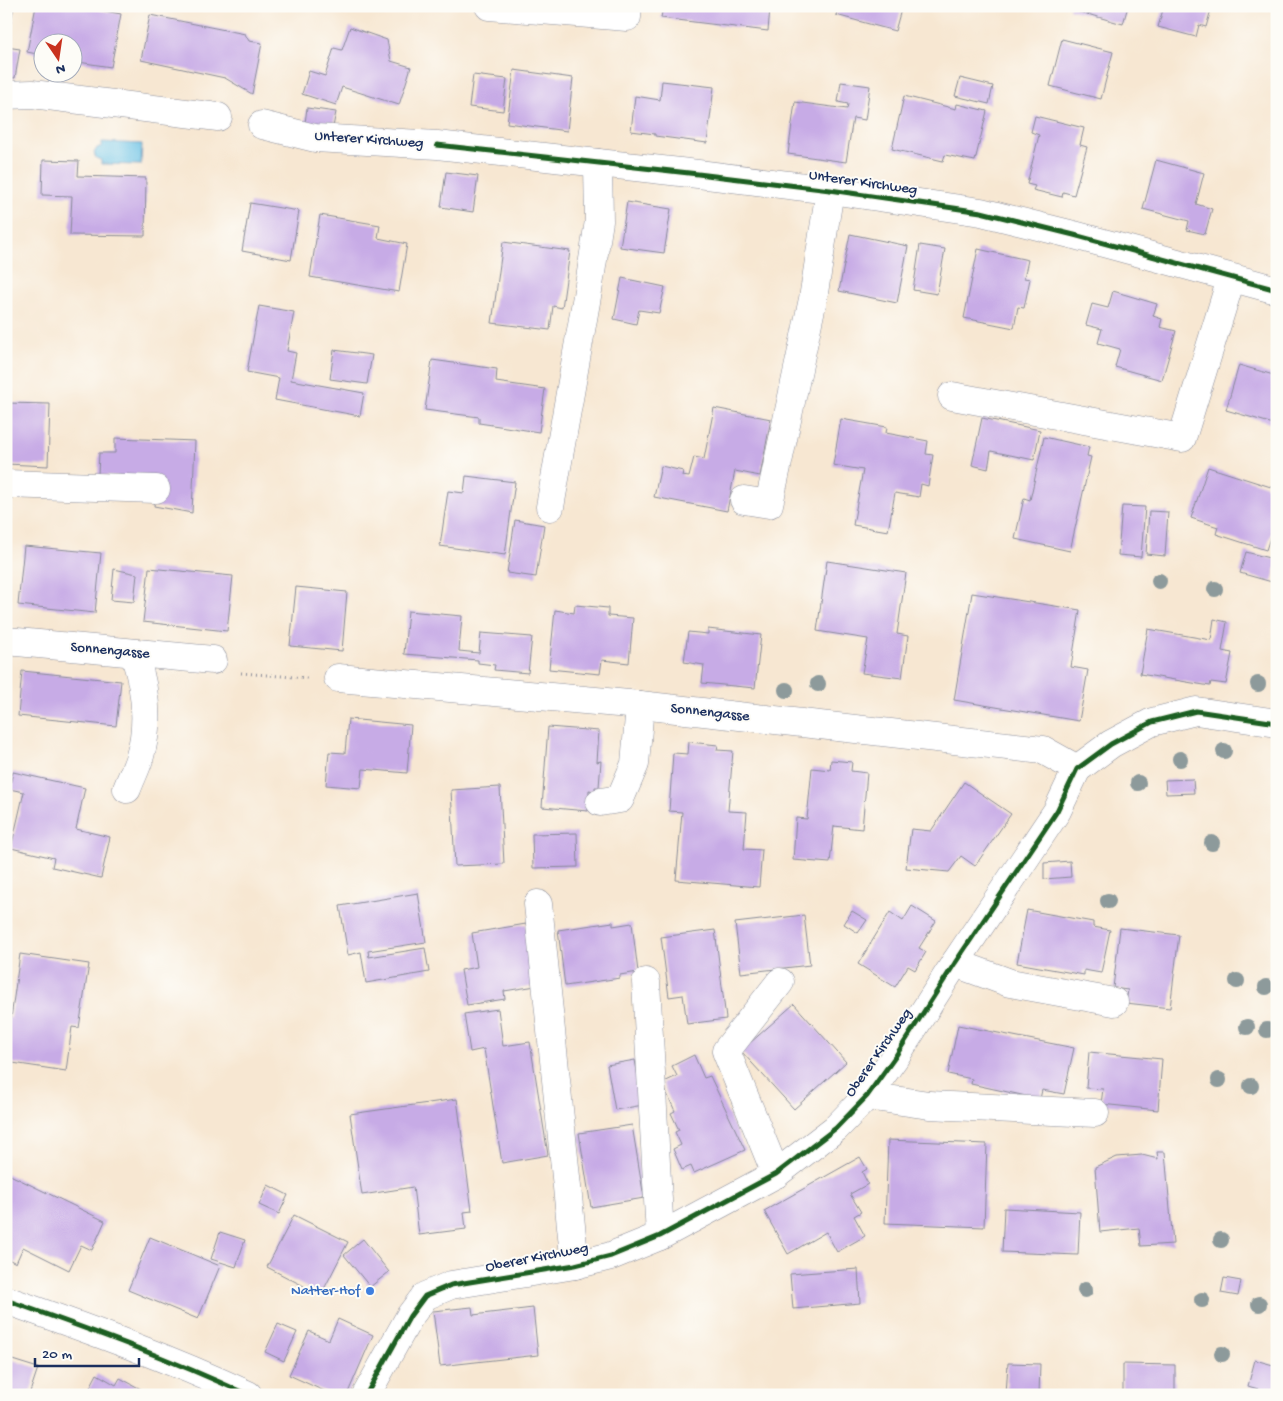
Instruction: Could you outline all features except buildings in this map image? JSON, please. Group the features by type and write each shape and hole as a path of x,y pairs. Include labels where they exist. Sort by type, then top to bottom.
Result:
{"street":[{"path":"489,6 627,17 628,6"},
{"path":"6,95 32,94 218,116"},
{"name":"Unterer Kirchweg","path":"262,125 315,138 437,145 830,190 981,212 1277,290"},
{"path":"550,507 599,221 598,163"},
{"name":"Unterer Kirchweg","path":"744,500 769,504 813,298 830,190"},
{"path":"952,396 1182,438 1231,279"},
{"path":"6,484 156,489"},
{"name":"Sonnengasse","path":"6,641 213,660"},
{"path":"127,789 140,756 146,716 140,673 134,653"},
{"name":"Sonnengasse","path":"338,678 640,705 1043,750 1077,769"},
{"path":"600,802 620,799 634,764 640,705"},
{"name":"Oberer Kirchweg","path":"366,1395 410,1316 425,1296 451,1285 611,1256 660,1236 776,1174 836,1128 867,1096 895,1057 955,963 1057,811 1077,769 1112,744 1152,722 1196,711 1277,723"},
{"path":"538,904 575,1264"},
{"path":"955,963 1010,983 1114,1002"},
{"path":"646,982 660,1236"},
{"path":"776,1174 726,1051 780,982"},
{"path":"867,1096 929,1106 1095,1114"},
{"path":"6,1300 86,1328 194,1370 248,1395"}],"path":[{"path":"213,660 230,672 315,679 338,678"}],"water":[{"path":"102,142 142,144 141,165 101,164 101,160 96,158 94,153 97,148 102,146"}],"cycle path":[{"path":"437,145 830,190 981,212 1277,290"},
{"path":"366,1395 410,1316 425,1296 451,1285 575,1265 611,1256 660,1236 776,1174 836,1128 867,1096 895,1057 955,963 1057,811 1077,769 1111,744 1152,722 1196,711 1277,723"},
{"path":"6,1300 158,1356 248,1395"}],"place":[{"name":"Natter-Hof","path":"370,1291"}]}
